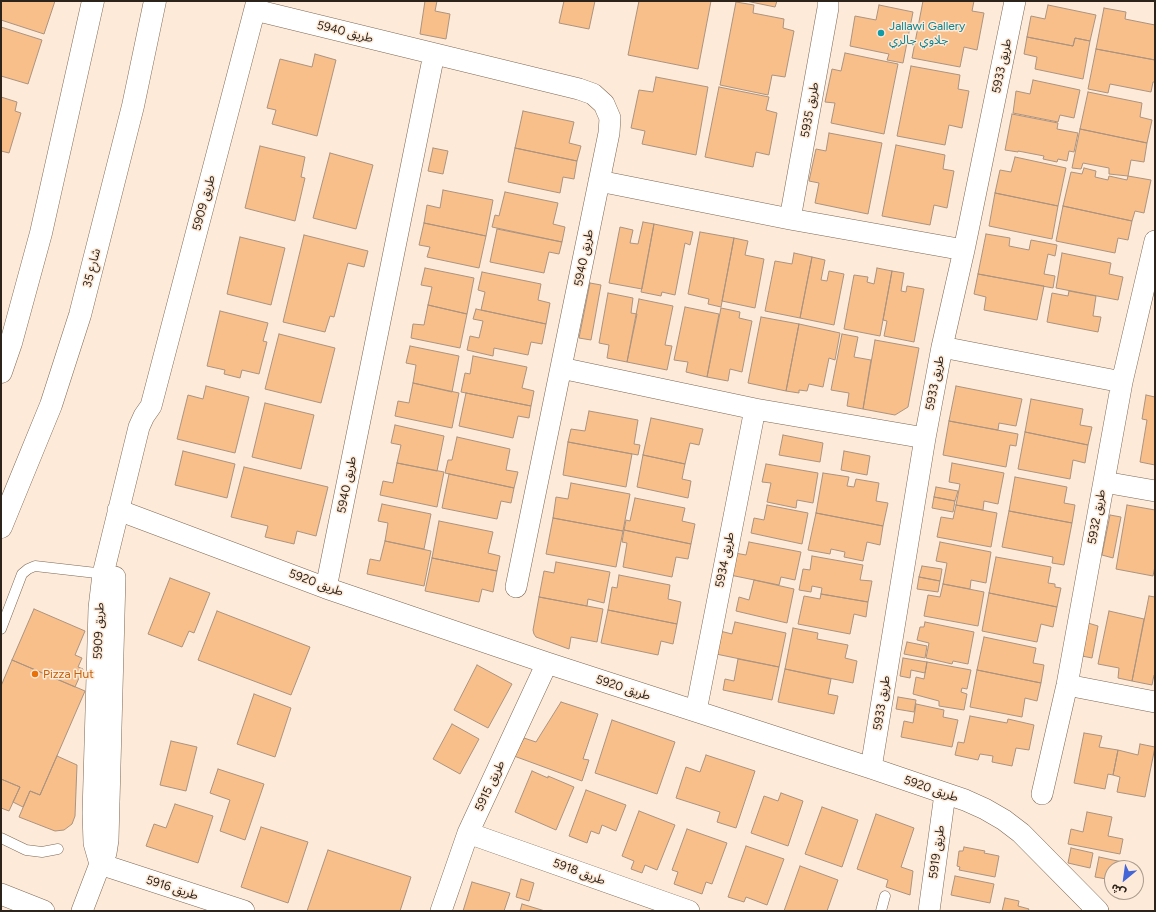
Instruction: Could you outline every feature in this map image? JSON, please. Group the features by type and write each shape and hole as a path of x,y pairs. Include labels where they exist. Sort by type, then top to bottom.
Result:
{"main road":[{"path":"1,372 12,342 41,233 93,1"},
{"name":"شارع 35","path":"1,527 51,405 80,315 132,106 155,1"}],"street":[{"name":"طريق 5935","path":"790,219 828,8 828,1"},
{"name":"طريق 5933","path":"871,768 925,438 942,347 964,250 1015,1"},
{"name":"طريق 5940","path":"256,6 434,54 593,94 604,104 610,118 609,133 516,587"},
{"name":"طريق 5909","path":"100,864 94,843 93,813 99,608 124,512 139,427 151,406 256,6"},
{"name":"طريق 5940","path":"326,588 434,54"},
{"path":"599,181 790,219 964,250"},
{"name":"طريق 5932","path":"1042,794 1068,685 1122,382 1155,242"},
{"path":"942,347 1122,382"},
{"path":"561,368 755,409 925,438"},
{"name":"طريق 5934","path":"696,711 755,409"},
{"path":"1104,482 1155,491"},
{"name":"طريق 5920","path":"124,512 326,588 547,663 965,800 1004,820 1021,833 1098,911"},
{"name":"طريق 5915","path":"441,911 468,832 547,663"},
{"path":"1068,685 1155,702"},
{"name":"طريق 5919","path":"929,911 944,794"},
{"name":"طريق 5918","path":"468,832 690,911"},
{"path":"82,911 100,864"},
{"name":"طريق 5916","path":"100,864 244,911"},
{"path":"1,894 44,911"}],"lane":[{"path":"1,628 22,574 28,568 35,566 109,574"},
{"path":"1,838 26,850 42,852 58,849"},
{"path":"881,911 885,896"}],"building":[{"path":"1,1 55,1 44,34 1,20"},
{"path":"425,1 437,1 435,11 450,14 446,39 420,34"},
{"path":"564,1 595,1 589,29 559,23"},
{"path":"639,1 711,1 698,69 628,55"},
{"path":"746,1 777,1 775,7"},
{"path":"923,1 974,1 972,11 984,13 977,50 964,47 960,67 912,58"},
{"path":"736,2 754,5 753,13 784,19 783,28 794,31 785,77 772,75 768,95 720,85"},
{"name":"Jallawi Gallery جلاوي جالري","path":"879,5 913,12 903,63 887,60 889,54 850,46 855,16 876,20"},
{"path":"1048,5 1096,15 1090,41 1075,38 1073,46 1027,37 1031,16 1045,19"},
{"path":"1104,8 1126,12 1125,19 1155,25 1155,60 1096,49"},
{"path":"1,27 42,40 28,84 1,76"},
{"path":"1027,37 1073,46 1075,38 1090,41 1083,79 1035,69 1037,57 1024,54"},
{"path":"1096,49 1155,60 1155,82 1153,82 1151,92 1110,84 1108,93 1088,89"},
{"path":"845,53 898,64 884,134 831,123 835,103 825,102 832,69 841,71"},
{"path":"315,54 336,60 317,136 272,124 276,110 267,108 280,59 312,67"},
{"path":"911,66 960,75 958,89 969,91 962,128 949,125 945,145 897,136"},
{"path":"656,77 708,87 696,155 642,144 645,131 631,128 639,90 653,92"},
{"path":"1033,80 1080,90 1074,118 1060,115 1058,122 1013,113 1016,91 1030,94"},
{"path":"719,87 769,97 766,110 777,113 769,155 756,152 753,167 705,157"},
{"path":"1088,92 1142,103 1140,117 1152,120 1147,143 1080,129"},
{"path":"1,97 17,102 15,111 21,113 9,153 1,151"},
{"path":"523,111 574,122 569,143 581,146 577,161 515,148"},
{"path":"1012,114 1058,123 1057,129 1078,133 1074,152 1069,151 1067,161 1058,159 1057,162 1043,159 1044,156 1005,150"},
{"path":"1080,129 1147,143 1144,162 1131,160 1128,176 1109,174 1109,168 1083,163 1081,169 1072,168"},
{"path":"829,133 882,143 868,214 815,203 819,183 809,181 816,149 826,151"},
{"path":"896,145 945,155 943,169 954,171 947,208 934,205 930,225 882,216"},
{"path":"260,146 305,157 301,177 305,178 295,221 245,208"},
{"path":"433,148 448,151 443,174 428,171"},
{"path":"515,148 577,161 574,179 563,177 560,193 508,182"},
{"path":"330,153 373,165 356,229 313,218"},
{"path":"1015,157 1066,168 1058,206 995,193 1000,170 1011,172"},
{"path":"1084,168 1096,171 1095,177 1108,180 1109,176 1127,180 1128,176 1151,180 1144,213 1135,211 1132,221 1063,206 1071,172 1082,174"},
{"path":"443,190 493,200 486,236 424,223 427,205 440,208"},
{"path":"505,192 558,203 553,224 565,227 562,242 492,227 495,215 499,216"},
{"path":"995,193 1058,206 1052,239 989,226"},
{"path":"1063,206 1132,221 1128,240 1118,238 1115,253 1056,241"},
{"path":"643,222 654,224 642,289 609,283 620,227 633,230 630,243 638,244"},
{"path":"424,223 486,236 479,268 427,257 430,247 419,245"},
{"path":"654,224 693,232 690,245 685,243 675,295 662,292 661,296 641,292"},
{"path":"497,229 562,242 559,254 549,252 544,273 490,262"},
{"path":"700,232 734,238 721,307 708,304 709,299 688,294"},
{"path":"986,234 1010,238 1009,246 1029,250 1031,240 1057,245 1055,256 1048,254 1044,274 1055,276 1053,288 978,274"},
{"path":"304,235 368,251 364,267 348,263 334,317 330,316 325,332 283,322"},
{"path":"240,237 285,248 271,305 227,294"},
{"path":"734,238 748,241 745,255 764,259 755,308 722,301"},
{"path":"794,253 812,257 800,318 765,311 775,261 792,264"},
{"path":"1062,253 1111,263 1109,274 1123,277 1118,300 1056,288"},
{"path":"812,257 825,260 821,280 827,281 829,271 844,274 834,325 800,318"},
{"path":"425,268 474,278 467,314 428,305 432,287 421,285"},
{"path":"877,268 892,271 880,336 844,329 854,275 868,277 867,282 874,284"},
{"path":"892,271 904,273 901,291 906,292 907,286 924,289 914,342 884,336 887,321 883,320"},
{"path":"482,272 541,284 538,300 550,303 546,324 481,310 485,292 478,290"},
{"path":"978,274 1044,286 1037,320 984,310 986,297 974,294"},
{"path":"590,283 601,285 591,340 579,338"},
{"path":"1069,291 1096,296 1093,316 1101,317 1098,332 1047,322 1052,293 1068,296"},
{"path":"608,293 633,298 631,313 637,314 627,362 607,358 609,345 599,343"},
{"path":"639,299 673,306 665,345 672,346 667,370 627,362"},
{"path":"428,305 467,314 460,348 411,338 413,324 424,325"},
{"path":"685,307 719,314 707,377 686,372 688,362 674,360"},
{"path":"721,308 740,312 739,318 752,321 742,372 730,369 728,381 707,377"},
{"path":"476,309 546,324 542,344 531,342 528,355 494,348 493,356 467,350 470,336 479,338 483,321 473,319"},
{"path":"220,311 268,323 263,341 267,342 259,374 242,370 240,378 224,374 225,370 207,366"},
{"path":"761,317 799,324 786,391 748,383"},
{"path":"799,324 840,333 835,360 829,358 823,387 809,384 807,391 799,390 799,393 786,391"},
{"path":"279,334 335,348 321,403 265,389"},
{"path":"842,334 858,337 854,357 871,360 863,409 847,406 849,393 831,390"},
{"path":"875,340 919,348 908,407 895,415 863,409"},
{"path":"410,346 459,356 452,392 413,383 416,365 406,363"},
{"path":"473,356 527,367 522,388 534,391 531,406 461,392 465,373 470,374"},
{"path":"413,383 459,393 452,428 395,416 398,401 409,403"},
{"path":"206,386 249,397 235,453 177,439 188,395 203,399"},
{"path":"956,386 1022,399 1016,426 999,423 998,430 949,421"},
{"path":"466,393 531,406 529,418 518,416 513,438 459,426"},
{"path":"1146,395 1155,397 1155,465 1140,462 1147,420 1142,419"},
{"path":"1031,399 1083,409 1080,425 1092,427 1088,445 1025,432"},
{"path":"265,403 314,415 301,469 252,457"},
{"path":"589,411 638,420 634,444 640,445 638,455 568,442 571,429 585,431"},
{"path":"651,418 703,429 699,445 690,443 685,464 643,455"},
{"path":"949,421 1018,434 1016,446 1010,445 1006,467 943,455"},
{"path":"395,425 444,436 437,471 397,463 401,445 391,443"},
{"path":"1025,432 1088,445 1085,463 1073,460 1070,479 1018,469"},
{"path":"783,435 823,443 820,462 779,455"},
{"path":"457,437 510,449 506,470 518,472 514,488 445,473 448,460 452,460"},
{"path":"568,442 632,454 626,487 563,475"},
{"path":"183,451 235,464 227,498 175,485"},
{"path":"844,451 870,456 867,475 841,470"},
{"path":"643,455 685,464 682,479 691,481 688,498 637,487"},
{"path":"397,463 444,472 437,507 380,495 383,481 393,483"},
{"path":"952,463 1004,473 998,504 984,501 983,510 956,505 960,484 949,482"},
{"path":"766,464 818,473 813,503 797,500 796,508 767,502 771,483 762,482"},
{"path":"244,467 328,487 316,536 297,531 294,544 265,537 268,526 231,517"},
{"path":"823,473 849,477 847,486 854,487 856,479 879,483 876,501 888,503 883,526 816,513"},
{"path":"449,474 514,488 511,503 501,501 497,519 442,508"},
{"path":"1015,477 1067,487 1064,503 1075,505 1072,523 1009,511"},
{"path":"571,483 630,494 623,531 553,518 556,497 568,499"},
{"path":"936,487 958,491 955,501 934,497"},
{"path":"934,497 955,501 953,512 932,508"},
{"path":"635,498 685,508 682,521 695,524 691,544 624,530 626,520 630,521"},
{"path":"382,504 431,514 424,549 385,541 388,523 378,521"},
{"path":"767,505 808,513 802,544 751,533 754,518 764,520"},
{"path":"956,505 997,513 991,547 937,537 941,517 953,519"},
{"path":"1127,505 1155,510 1155,566 1153,576 1116,569"},
{"path":"1009,511 1072,523 1064,565 1052,563 1053,557 1002,547"},
{"path":"816,513 883,526 880,545 867,542 863,561 844,557 845,552 831,549 830,554 808,550"},
{"path":"1110,515 1121,517 1113,558 1102,555"},
{"path":"553,518 623,531 616,567 546,554"},
{"path":"439,521 493,532 488,553 500,556 497,571 432,558"},
{"path":"624,530 691,544 688,559 676,557 672,577 623,567 627,543 622,542"},
{"path":"385,541 431,551 424,586 367,574 370,559 380,561"},
{"path":"749,542 801,552 795,580 781,577 779,585 730,575 735,553 746,555"},
{"path":"940,542 991,552 986,583 971,580 970,589 943,584 947,563 936,561"},
{"path":"812,556 863,565 860,580 872,581 868,602 821,594 822,588 812,586 811,592 799,590 803,569 810,570"},
{"path":"996,557 1051,567 1048,583 1055,584 1055,587 1061,588 1057,607 989,593"},
{"path":"432,558 497,571 493,592 482,589 479,602 425,591"},
{"path":"556,562 610,572 604,603 588,599 587,606 539,597 544,571 554,573"},
{"path":"922,566 942,569 940,581 919,577"},
{"path":"619,575 670,585 668,599 681,602 677,624 608,610 612,587 617,588"},
{"path":"919,577 940,581 938,592 917,589"},
{"path":"170,578 210,593 194,633 189,631 182,647 148,634"},
{"path":"754,580 794,589 787,623 736,611 739,597 749,600"},
{"path":"943,584 984,592 978,626 924,616 928,595 940,597"},
{"path":"989,593 1057,607 1053,627 1041,624 1037,642 982,631"},
{"path":"821,594 868,602 866,617 854,614 850,634 798,624 804,596 820,599"},
{"path":"1149,596 1155,597 1155,676 1154,675 1152,685 1132,681"},
{"path":"539,597 603,609 597,642 571,637 569,649 536,637 533,630"},
{"path":"34,609 85,631 75,655 82,658 78,667 83,669 75,687 12,660"},
{"path":"608,610 677,624 673,644 661,641 658,655 601,643"},
{"path":"217,611 310,647 291,695 198,660"},
{"path":"1109,611 1144,619 1132,681 1118,678 1119,668 1098,664"},
{"path":"735,622 786,633 779,667 716,654 720,631 732,634"},
{"path":"925,622 974,632 968,664 953,661 952,664 926,658 929,643 917,640 920,627 924,627"},
{"path":"1088,623 1098,626 1092,658 1082,656"},
{"path":"793,628 818,633 817,639 848,645 845,658 857,661 853,683 785,669"},
{"path":"984,637 1036,648 1033,663 1044,665 1041,683 977,670"},
{"path":"907,642 927,646 925,658 904,654"},
{"path":"903,658 927,662 925,673 911,670 910,678 900,676"},
{"path":"738,659 779,667 772,700 723,690 725,679 734,681"},
{"path":"12,660 85,691 40,795 30,791 23,807 13,802 20,787 1,779 1,686"},
{"path":"927,662 971,670 967,689 962,688 961,692 967,694 964,710 939,706 939,701 913,694 916,677 924,679"},
{"path":"477,665 512,684 488,728 454,710"},
{"path":"785,669 831,679 828,694 838,696 834,714 778,702"},
{"path":"977,670 1041,683 1037,701 1025,698 1022,717 970,707"},
{"path":"254,694 291,708 275,757 237,744"},
{"path":"898,697 916,700 914,712 896,709"},
{"path":"561,702 598,714 583,759 589,760 582,781 514,756 524,738 536,742"},
{"path":"916,704 944,710 943,717 958,720 952,747 901,737 904,721 913,723"},
{"path":"970,716 1007,723 1008,719 1034,725 1029,750 1016,748 1012,766 992,762 993,756 980,754 978,760 955,755 958,742 964,743"},
{"path":"612,720 675,742 657,794 595,773"},
{"path":"452,724 479,739 460,774 433,759"},
{"path":"1084,733 1102,736 1099,747 1118,750 1113,775 1108,774 1105,789 1074,783"},
{"path":"171,741 197,747 186,791 160,785"},
{"path":"1140,744 1155,747 1145,797 1117,792 1120,777 1113,775 1118,750 1138,755"},
{"path":"706,755 755,771 736,828 717,822 720,812 676,798 686,767 700,772"},
{"path":"57,756 77,765 75,816 72,824 64,830 55,831 19,817 30,791 40,795"},
{"path":"218,769 264,784 245,840 220,831 230,800 210,793"},
{"path":"532,771 574,787 556,830 515,812"},
{"path":"1,779 20,787 9,811 1,808"},
{"path":"586,790 626,805 616,831 602,825 599,834 591,831 587,843 569,836"},
{"path":"781,793 803,801 788,846 751,833 764,796 778,801"},
{"path":"175,804 213,816 198,863 146,846 154,824 166,828"},
{"path":"822,807 858,820 842,867 805,854"},
{"path":"639,811 675,825 657,870 645,865 642,873 631,869 634,861 622,856"},
{"path":"1087,812 1112,817 1108,836 1123,839 1120,854 1068,844 1071,829 1083,832"},
{"path":"876,814 914,828 901,867 913,871 910,895 886,887 888,880 857,869"},
{"path":"261,827 308,842 288,903 241,887"},
{"path":"687,829 727,843 712,884 706,882 702,894 674,884 678,872 672,870"},
{"path":"746,846 784,859 767,905 746,897 744,902 728,897"},
{"path":"964,847 985,851 984,853 999,856 995,877 959,870 960,867 957,866 959,851 963,851"},
{"path":"1071,848 1093,853 1090,868 1068,863"},
{"path":"328,850 411,877 400,911 307,911"},
{"path":"1099,857 1113,860 1104,860 1104,879 1095,877"},
{"path":"800,866 838,880 827,911 784,911"},
{"path":"955,876 994,884 990,903 951,895"},
{"path":"521,879 534,883 529,901 516,897"},
{"path":"472,882 510,893 504,911 463,911"},
{"path":"1005,898 1019,901 1018,906 1029,909 1028,911 1002,911"},
{"path":"522,904 545,911 520,911"}],"place":[{"name":"Jallawi Gallery جلاوي جالري","path":"881,33"},
{"name":"Pizza Hut","path":"35,674"}]}
